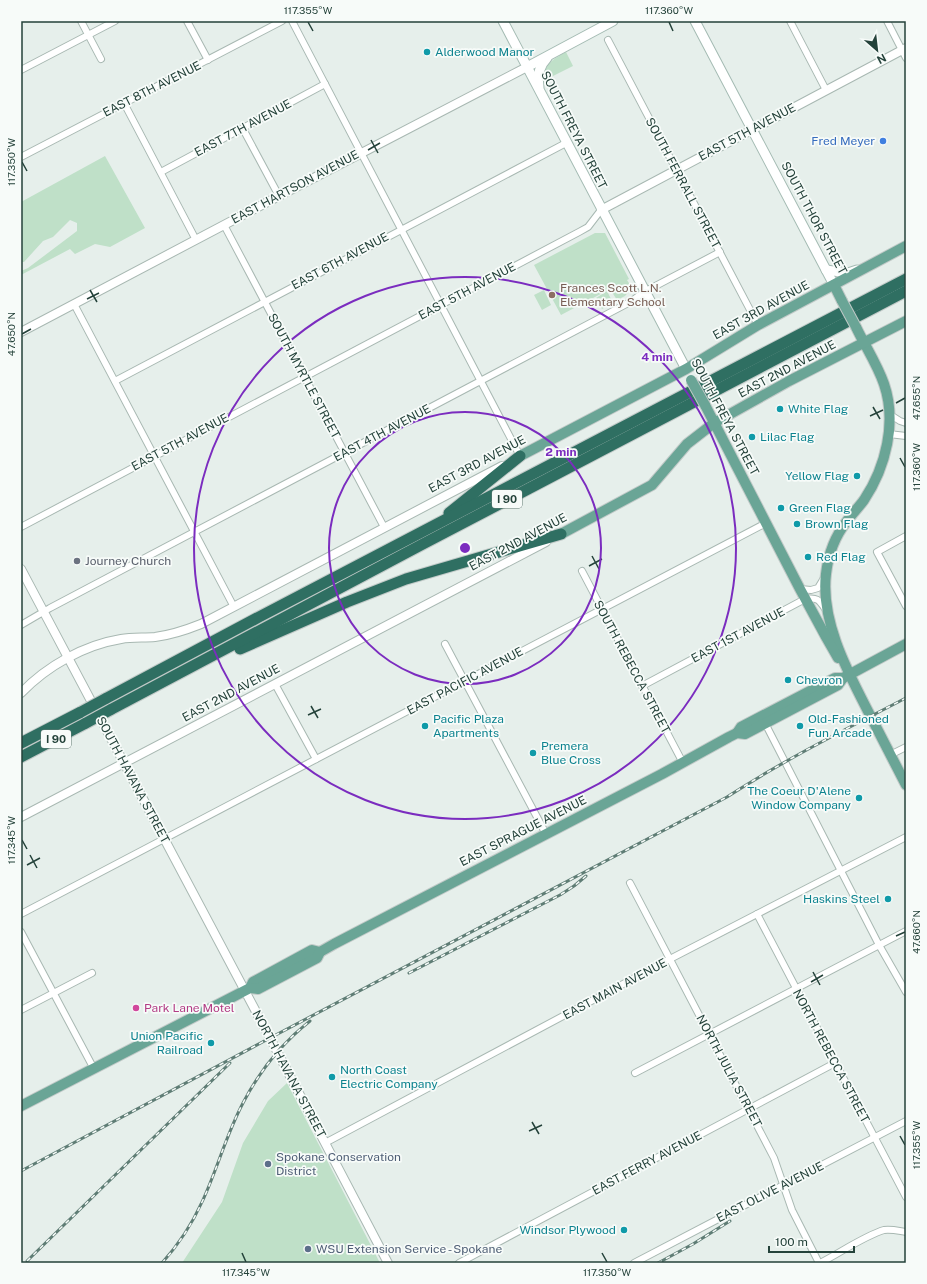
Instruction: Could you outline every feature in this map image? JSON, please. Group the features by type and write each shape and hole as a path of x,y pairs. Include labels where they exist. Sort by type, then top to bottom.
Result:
{"highway":[{"name":"I 90","path":"21,743 906,279"},
{"name":"I 90","path":"21,758 421,544 906,292"},
{"path":"428,530 520,456"},
{"path":"138,696 347,602 406,579 561,534"}],"main road":[{"name":"SOUTH FREYA STREET","path":"503,21 846,677"},
{"name":"EAST HARTSON AVENUE","path":"527,67 553,54 599,24 613,21"},
{"name":"SOUTH THOR STREET","path":"695,21 856,327 880,374 884,386 889,414 889,434 881,466 877,477 864,500 839,533 829,558 826,575 826,595 829,615 846,677"},
{"path":"541,95 539,87 539,73 542,63 553,54"},
{"name":"EAST 3RD AVENUE","path":"520,456 686,369 758,325 906,246"},
{"path":"826,270 848,273 867,266"},
{"name":"EAST 2ND AVENUE","path":"561,534 652,485 687,444 714,423 789,381 906,321"},
{"name":"EAST SPRAGUE AVENUE","path":"737,733 745,734 838,685 846,677 906,644"},
{"path":"846,677 906,784"},
{"name":"EAST SPRAGUE AVENUE","path":"21,1106 248,989 253,982 312,950 320,952 683,763 737,733 741,727 835,678 846,677"}],"street":[{"path":"81,21 101,59"},
{"path":"21,70 115,21"},
{"path":"187,21 208,60"},
{"name":"EAST 8TH AVENUE","path":"21,157 282,21"},
{"path":"292,21 520,456"},
{"path":"790,21 826,90"},
{"path":"887,21 905,52"},
{"name":"SOUTH FERRALL STREET","path":"608,40 758,325"},
{"name":"EAST 5TH AVENUE","path":"21,527 588,227 601,210 826,90 905,52"},
{"name":"EAST HARTSON AVENUE","path":"21,332 527,67"},
{"name":"EAST 7TH AVENUE","path":"161,172 325,84"},
{"path":"124,103 196,240"},
{"path":"243,129 279,196"},
{"name":"EAST 6TH AVENUE","path":"114,381 566,143"},
{"name":"SOUTH MYRTLE STREET","path":"224,225 384,528"},
{"name":"EAST 4TH AVENUE","path":"44,612 632,301 644,292 720,252"},
{"path":"74,304 234,607"},
{"path":"889,414 906,423"},
{"path":"889,434 906,436"},
{"name":"EAST 3RD AVENUE","path":"68,658 89,647 108,641 123,638 154,637 180,633 201,624 520,456"},
{"name":"EAST PACIFIC AVENUE","path":"165,839 766,523"},
{"name":"EAST 2ND AVENUE","path":"124,764 561,534"},
{"path":"906,536 877,552 906,606"},
{"name":"SOUTH HAVANA STREET","path":"21,569 124,764 248,989"},
{"name":"SOUTH REBECCA STREET","path":"582,571 683,763"},
{"path":"800,589 812,590 818,588 826,575"},
{"path":"805,599 812,598 820,600 829,615"},
{"name":"EAST 1ST AVENUE","path":"642,686 805,599"},
{"path":"21,625 36,618 44,612"},
{"path":"445,644 546,834"},
{"path":"21,693 32,681 46,670 68,658"},
{"path":"276,684 316,760"},
{"path":"765,723 879,945 906,992"},
{"path":"890,755 906,747"},
{"path":"21,817 124,764"},
{"name":"EAST MAIN AVENUE","path":"325,1143 757,914 906,837"},
{"path":"21,914 165,839"},
{"name":"NORTH JULIA STREET","path":"630,883 774,1158 792,1210 819,1263"},
{"name":"NORTH REBECCA STREET","path":"757,914 906,1197"},
{"path":"635,1073 906,931"},
{"path":"21,932 94,1068"},
{"path":"21,1010 92,973"},
{"name":"NORTH HAVANA STREET","path":"248,989 325,1143 388,1263"},
{"name":"EAST FERRY AVENUE","path":"459,1263 835,1063"},
{"name":"EAST OLIVE AVENUE","path":"634,1263 906,1121"},
{"path":"819,1263 874,1234 885,1230 906,1232"}],"green space":[{"path":"566,52 573,66 543,81 543,75 550,63"},
{"path":"105,156 145,228 110,247 95,244 75,254 70,249 21,275 21,271 28,268 77,231 77,223 70,220 53,237 43,241 24,262 21,262 21,202"},
{"path":"595,233 605,233 629,279 627,280 632,288 625,296 617,300 610,289 561,315 534,265"},
{"path":"544,290 551,305 542,310 534,295"},
{"path":"607,291 613,303 602,309 596,298"},
{"path":"287,1083 380,1263 182,1263 222,1202 243,1143 268,1101"}],"railway":[{"path":"21,1171 727,797 838,733 906,698"},
{"path":"409,973 560,895 586,876"},
{"path":"162,1263 179,1241 198,1210 237,1115 249,1091 281,1048 310,1021"},
{"path":"27,1261 230,1063"},
{"path":"658,1263 693,1244 730,1221"}],"place":[{"name":"Alderwood Manor","path":"427,52"},
{"name":"Fred Meyer","path":"883,141"},
{"name":"Frances Scott L.N. Elementary School","path":"552,295"},
{"name":"White Flag","path":"780,409"},
{"name":"Lilac Flag","path":"752,437"},
{"name":"Yellow Flag","path":"857,476"},
{"name":"Green Flag","path":"781,508"},
{"name":"Brown Flag","path":"797,524"},
{"name":"Red Flag","path":"808,557"},
{"name":"Journey Church","path":"77,561"},
{"name":"Chevron","path":"788,680"},
{"name":"Pacific Plaza Apartments","path":"425,726"},
{"name":"Old-Fashioned Fun Arcade","path":"800,726"},
{"name":"Premera Blue Cross","path":"533,753"},
{"name":"The Coeur D'Alene Window Company","path":"859,798"},
{"name":"Haskins Steel","path":"888,899"},
{"name":"Park Lane Motel","path":"136,1008"},
{"name":"Union Pacific Railroad","path":"211,1043"},
{"name":"North Coast Electric Company","path":"332,1077"},
{"name":"Spokane Conservation District","path":"268,1164"},
{"name":"Windsor Plywood","path":"624,1230"},
{"name":"WSU Extension Service - Spokane","path":"308,1249"}]}
